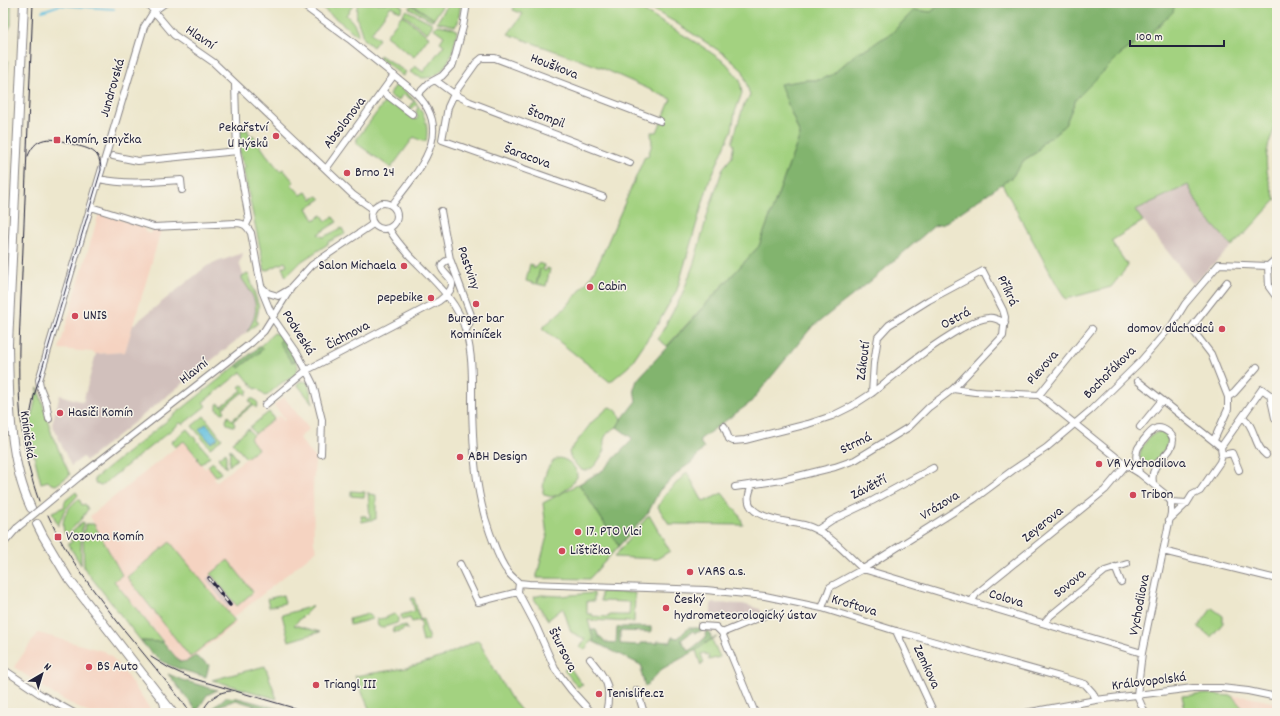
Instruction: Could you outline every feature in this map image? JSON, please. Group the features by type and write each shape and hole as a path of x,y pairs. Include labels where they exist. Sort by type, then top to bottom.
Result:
{"main road":[{"name":"Kníničská","path":"24,3 8,344 9,394 13,443 23,492 31,508"},
{"path":"37,524 68,578 172,713"}],"street":[{"name":"Hlavní","path":"147,3 174,35 213,62 353,195 373,209"},
{"path":"154,12 165,3"},
{"path":"300,3 349,39 418,94 429,110 433,128 432,144 424,162 392,205"},
{"path":"418,94 426,85 448,71 453,64 463,27 467,3"},
{"name":"Jundrovská","path":"48,419 46,402 39,380 144,26 154,12"},
{"name":"Houškova","path":"454,94 476,63 482,58 495,58 660,121"},
{"name":"Absolonova","path":"326,169 394,75"},
{"path":"435,80 454,94"},
{"name":"Podveská","path":"235,84 237,151 248,219 246,225 251,232 261,287 273,318 298,354 313,384 322,420 322,454"},
{"name":"Absolonova","path":"382,92 412,114"},
{"name":"Šaracova","path":"454,94 448,107 442,140 603,197"},
{"name":"Štompil","path":"454,94 470,102 630,164"},
{"path":"113,156 138,161 237,151"},
{"path":"100,177 107,181 146,183 181,180 182,190"},
{"path":"383,203 392,205 397,212 397,220 389,228 380,229 376,227 373,224 371,216 373,209 379,204 383,203"},
{"path":"91,207 154,227 236,223 246,225"},
{"name":"Pastviny","path":"441,211 450,259 472,315 472,320 466,330"},
{"name":"Hlavní","path":"3,544 17,528 89,468 251,343 264,331 292,288 317,261 373,224"},
{"path":"389,228 397,241 447,295 456,308 466,330 470,346 473,440 476,478 483,510 497,552 508,572 519,583 518,592 478,602 460,564"},
{"path":"1277,258 1268,266 1269,287 1277,298"},
{"path":"447,295 452,282 444,274 441,266 450,259"},
{"name":"Bochořákova","path":"1075,424 1139,363 1172,325 1185,304 1219,264 1268,266"},
{"name":"Příkrá","path":"983,271 1003,310 1005,323"},
{"name":"Zákoutí","path":"724,426 729,439 733,441 745,440 808,424 832,416 852,406 872,393 874,363 878,337 889,324 929,300 983,271"},
{"path":"1214,440 1228,410 1228,397 1211,354 1191,328 1227,282"},
{"path":"261,287 268,293 278,296 292,288"},
{"name":"Čichnova","path":"264,405 307,370 439,301 447,295"},
{"name":"Ostrá","path":"872,393 908,364 947,336 975,321 994,318 1005,323"},
{"path":"953,388 1003,336 1005,323"},
{"name":"Plevova","path":"953,388 975,392 1039,395 1092,329"},
{"path":"1228,397 1234,393 1257,367"},
{"path":"1138,382 1221,447 1222,455 1220,462 1200,491 1192,495 1187,503 1169,520"},
{"name":"Strmá","path":"735,487 808,474 855,460 909,427 929,407 953,388"},
{"path":"1221,447 1262,389 1270,395 1275,418 1277,420"},
{"path":"1039,395 1126,465 1153,483 1171,502 1187,503"},
{"path":"1140,427 1162,400"},
{"path":"1243,417 1250,422 1261,451 1266,455"},
{"name":"Vrázova","path":"822,608 830,587 863,569 974,500 1013,470 1046,448 1075,424"},
{"path":"1139,473 1136,456 1138,448 1152,430 1163,428 1171,434 1173,440 1171,447 1153,470 1153,483"},
{"path":"1222,455 1232,453 1239,470"},
{"name":"Zeyerova","path":"972,601 976,594 1105,490 1126,465"},
{"name":"Závětří","path":"817,530 832,520 872,501 933,468"},
{"path":"752,485 748,502 752,510 771,518 817,530 830,538 863,569"},
{"name":"Vychodilova","path":"1137,695 1142,653 1172,508 1171,502"},
{"path":"1163,551 1277,579"},
{"name":"Sovova","path":"1044,623 1050,616 1104,572 1127,564"},
{"path":"1115,568 1120,582"},
{"name":"Colova","path":"863,569 1142,653"},
{"name":"Kroftova","path":"519,583 708,590 765,596 822,608 896,631 1085,684 1093,692 1096,700"},
{"name":"Štursova","path":"518,592 536,626 555,670 592,713"},
{"path":"722,633 773,612"},
{"path":"701,626 716,627 722,633 755,713"},
{"name":"Zemkova","path":"896,631 934,713"},
{"path":"590,659 609,686 609,698 606,713"},
{"path":"3,669 40,694 74,713"},
{"name":"Královopolská","path":"1025,713 1096,700 1193,688 1221,688 1248,691 1277,697"},
{"path":"637,690 644,713"},
{"path":"1137,695 1145,713"},
{"path":"163,701 165,713"}],"shaded area":[{"path":"1188,185 1204,215 1232,246 1193,284 1135,210"},
{"name":"UNIS","path":"99,213 141,226 144,228 145,232 150,234 153,230 161,230 149,272 125,352 96,354 92,352 59,349"},
{"path":"243,253 239,262 243,275 249,275 258,301 259,313 256,321 258,323 86,461 83,457 71,466 52,424 60,395 83,402 96,354 125,352 133,325 207,266"},
{"path":"284,397 309,429 299,438 315,458 313,489 314,543 317,550 233,618 236,623 183,665 114,581 103,542 90,516 184,441 205,469 208,466 216,476 213,479 216,482 258,449 250,438 279,415 284,421 285,420 274,405"},
{"path":"211,575 234,603 228,608 206,579"},
{"path":"711,603 743,604 760,609 762,614 752,617 711,615"},
{"path":"38,633 103,651 110,655 122,669 153,713 88,713 53,694 14,667"},
{"path":"1232,696 1248,697 1277,703 1277,713 1247,713"}],"green space":[{"path":"3,3 11,3 11,25 3,40"},
{"path":"324,3 330,3 335,7 338,3 355,3 346,15 354,24 358,36 321,7"},
{"path":"358,3 397,3 403,7 400,12 391,6 371,33 379,39 373,47 363,39 356,13"},
{"path":"444,3 434,19 412,4"},
{"path":"449,3 461,3 458,22 455,26 437,22"},
{"path":"515,3 558,3 565,5 566,3 630,3 700,45 726,63 740,80 742,93 735,112 732,130 709,182 677,290 657,325 629,366 610,382 542,328 567,306 588,281 600,260 645,156 648,156 652,144 651,132 657,132 671,99 602,68 508,34 523,14 513,10"},
{"path":"640,3 942,3 931,12 914,10 891,34 869,48 858,52 832,75 819,80 806,80 781,84 800,135 759,246 667,346 658,339 682,295 694,263 709,209 723,168 732,157 734,145 732,143 744,104 750,96 743,71 724,54 673,21"},
{"path":"942,3 1175,3 1173,12 1150,34 1122,53 1076,99 1065,125 1043,142 1037,152 1024,160 1012,177 943,224 934,226 872,280 811,328 750,403 699,440 704,448 691,463 682,469 659,491 648,513 619,546 579,484 603,470 633,439 617,427 636,401 634,389 637,380 759,246 800,135 780,84 806,80 819,80 832,75 858,52 869,48 891,34 914,10 931,12"},
{"path":"1175,3 1277,3 1277,125 1269,144 1266,162 1269,180 1276,200 1232,246 1204,215 1188,185 1135,210 1143,221 1111,241 1128,266 1111,287 1066,299 1002,184 1012,177 1024,160 1037,152 1042,143 1065,125 1076,99 1122,53 1150,34 1172,12"},
{"path":"411,5 434,19 431,20 409,8"},
{"path":"406,10 432,23 432,26 427,33 403,14"},
{"path":"402,15 429,37 414,57 386,36"},
{"path":"439,25 457,30 452,53 444,68 439,73 432,77 420,77 410,72 415,66 423,72 444,45 440,42 444,36 433,28"},
{"path":"380,55 406,72 403,76 379,58"},
{"path":"3,58 8,61 5,137 3,136"},
{"path":"396,85 411,97 421,110 427,132 426,141 421,141 414,137 391,168 356,143 358,141 356,140 387,99 416,120 418,117 416,112 418,107 416,105 412,109 409,109 414,101 403,94 398,101 389,95"},
{"path":"241,129 243,131 247,129 250,136 253,135 280,171 283,169 294,182 291,184 301,195 306,192 312,199 318,196 321,199 307,208 314,220 322,215 326,221 333,217 337,222 318,234 323,237 342,228 345,234 328,242 328,244 302,261 286,277 282,267 287,265 285,262 265,271 243,168 246,167 243,164 240,155"},
{"path":"538,263 544,265 543,270 546,271 547,268 550,269 546,286 537,284 540,269 536,284 526,281 530,264 533,265 533,268 536,268"},
{"path":"246,274 249,275 259,307 256,321 258,323 247,332 256,311 254,299 242,279 242,276"},
{"path":"274,333 278,334 283,340 281,339 294,362 296,360 298,367 296,373 292,377 281,383 265,396 257,388 255,389 241,372 203,402 206,406 183,424 180,423 101,486 96,484 94,479 237,365 239,368 261,351 262,349 260,346"},
{"path":"282,339 296,360 294,362 291,362 279,342"},
{"path":"260,346 262,349 261,351 239,368 237,365"},
{"path":"301,381 308,382 313,404 297,384"},
{"path":"241,385 248,390 246,395 243,392 223,408 225,412 223,413 217,410 218,403 222,406 242,390 239,387"},
{"path":"38,388 52,435 70,475 56,485 51,484 48,481 41,483 33,452 29,427"},
{"path":"254,399 258,403 256,408 253,405 233,421 235,425 233,426 227,424 226,421 228,416 232,420 252,404 249,400"},
{"path":"609,407 617,411 621,420 617,427 610,431 604,439 605,450 596,464 591,469 584,471 574,463 569,452 592,422"},
{"path":"269,412 274,419 255,434 250,427"},
{"path":"204,416 222,439 210,448 192,426"},
{"path":"187,429 210,456 201,464 184,441 175,447 171,442"},
{"path":"248,429 253,435 250,438 258,449 246,458 232,442"},
{"path":"1158,432 1163,433 1168,437 1168,443 1157,459 1151,464 1143,463 1140,459 1141,451 1148,439"},
{"path":"230,449 237,459 229,466"},
{"path":"226,452 226,468 218,458"},
{"path":"559,458 572,464 576,470 577,477 567,489 557,495 547,496 543,493 546,472 551,463"},
{"path":"213,462 221,473 216,476 208,466"},
{"path":"687,472 702,500 706,501 722,493 740,516 743,525 669,524 658,507 664,496"},
{"name":"17. PTO Vlci","path":"579,484 619,546 589,579 537,578 547,536 543,503"},
{"path":"351,491 365,492 364,497 351,496"},
{"path":"76,492 78,495 64,511 58,526 52,512 64,507 65,501"},
{"path":"368,492 369,494 376,495 376,519 362,522 361,516 370,518"},
{"path":"79,499 82,505 85,504 88,509 82,518 67,534 65,534 63,524 66,514 71,506"},
{"path":"649,515 670,551 657,559 614,557"},
{"path":"82,523 81,565 68,544 72,542 69,536 71,533"},
{"path":"85,524 94,524 122,575 114,581 163,642 141,641 84,568 83,538"},
{"path":"170,542 235,621 190,657 127,577"},
{"path":"228,560 253,592 237,606 211,574"},
{"path":"601,592 635,593 634,622 588,620 594,642 591,641 585,650 580,647 585,639 571,632 563,608 548,620 533,597 542,595 560,596 594,593 594,601 587,601 587,614 592,614 592,616 609,617 609,615 629,615 630,602 601,601"},
{"path":"283,595 285,603 269,607 267,599"},
{"path":"411,598 414,598 420,620 412,622 410,618 402,620 401,615 415,611"},
{"path":"313,606 294,625 320,632 289,641 282,615"},
{"path":"1212,608 1223,616 1223,623 1211,637 1198,627"},
{"path":"365,613 372,617 372,619 350,625 349,619 365,615"},
{"path":"394,614 398,618 397,623 381,628 378,626 377,619 385,618"},
{"path":"423,619 429,640 423,642 420,628 422,627 420,620"},
{"path":"406,625 408,630 406,628 394,633 393,628"},
{"path":"618,627 651,627 651,632 620,631 620,644 640,645 640,643 658,643 656,641 671,642 672,637 678,638 688,628 702,628 701,631 695,633 693,631 681,640 689,651 706,637 705,634 708,629 713,629 708,631 712,639 695,651 662,669 645,687 641,665 594,642 591,630 596,630 599,637 601,637 605,642 616,643"},
{"path":"717,637 712,640 720,657 709,660 708,655 705,653 701,654 704,663 701,663 701,666 696,650 712,639"},
{"path":"478,640 510,697 523,713 371,713 355,676 406,668 442,657"},
{"path":"141,641 163,642 180,662 187,661 195,656 209,665 206,677 178,669 170,665 148,650"},
{"path":"265,666 277,699 212,680"},
{"path":"569,666 583,684 578,687 564,670"},
{"path":"168,674 182,680 217,690 207,695 197,711"},
{"path":"1207,694 1232,696 1247,713 1186,713 1182,696"},
{"path":"226,697 238,698 283,710 281,713 277,713 236,700 218,706 214,713 210,713 216,705"}],"water":[{"path":"206,424 218,438 211,443 199,429"}],"waterway":[{"path":"42,11 60,5 114,9"}],"tram line":[{"path":"33,3 19,346 19,386 24,443 39,501"},
{"path":"28,156 36,143 42,140 48,139 61,141 93,151 99,159 101,170 34,396 28,426 28,439"},
{"path":"48,515 63,545 90,586 191,713"},
{"path":"151,657 169,668 191,678 311,713"},
{"path":"202,713 210,700 226,691 231,691"}],"railway":[{"path":"209,578 230,605"}],"place":[{"name":"Pekařství U Hýsků","path":"276,136"},
{"name":"Komín, smyčka","path":"57,140"},
{"name":"Brno 24","path":"347,173"},
{"name":"Salon Michaela","path":"404,266"},
{"name":"Cabin","path":"590,287"},
{"name":"pepebike","path":"431,298"},
{"name":"Burger bar Kominíček","path":"476,304"},
{"name":"UNIS","path":"75,316"},
{"name":"domov důchodců","path":"1222,329"},
{"name":"Hasiči Komín","path":"60,413"},
{"name":"ABH Design","path":"460,457"},
{"name":"VR Vychodilova","path":"1099,464"},
{"name":"Tribon","path":"1133,495"},
{"name":"17. PTO Vlci","path":"578,532"},
{"name":"Vozovna Komín","path":"58,537"},
{"name":"Lištička","path":"562,551"},
{"name":"VARS a.s.","path":"690,572"},
{"name":"Český hydrometeorologický ústav","path":"666,608"},
{"name":"BS Auto","path":"89,667"},
{"name":"Triangl III","path":"316,685"},
{"name":"Tenislife.cz","path":"599,694"}]}
